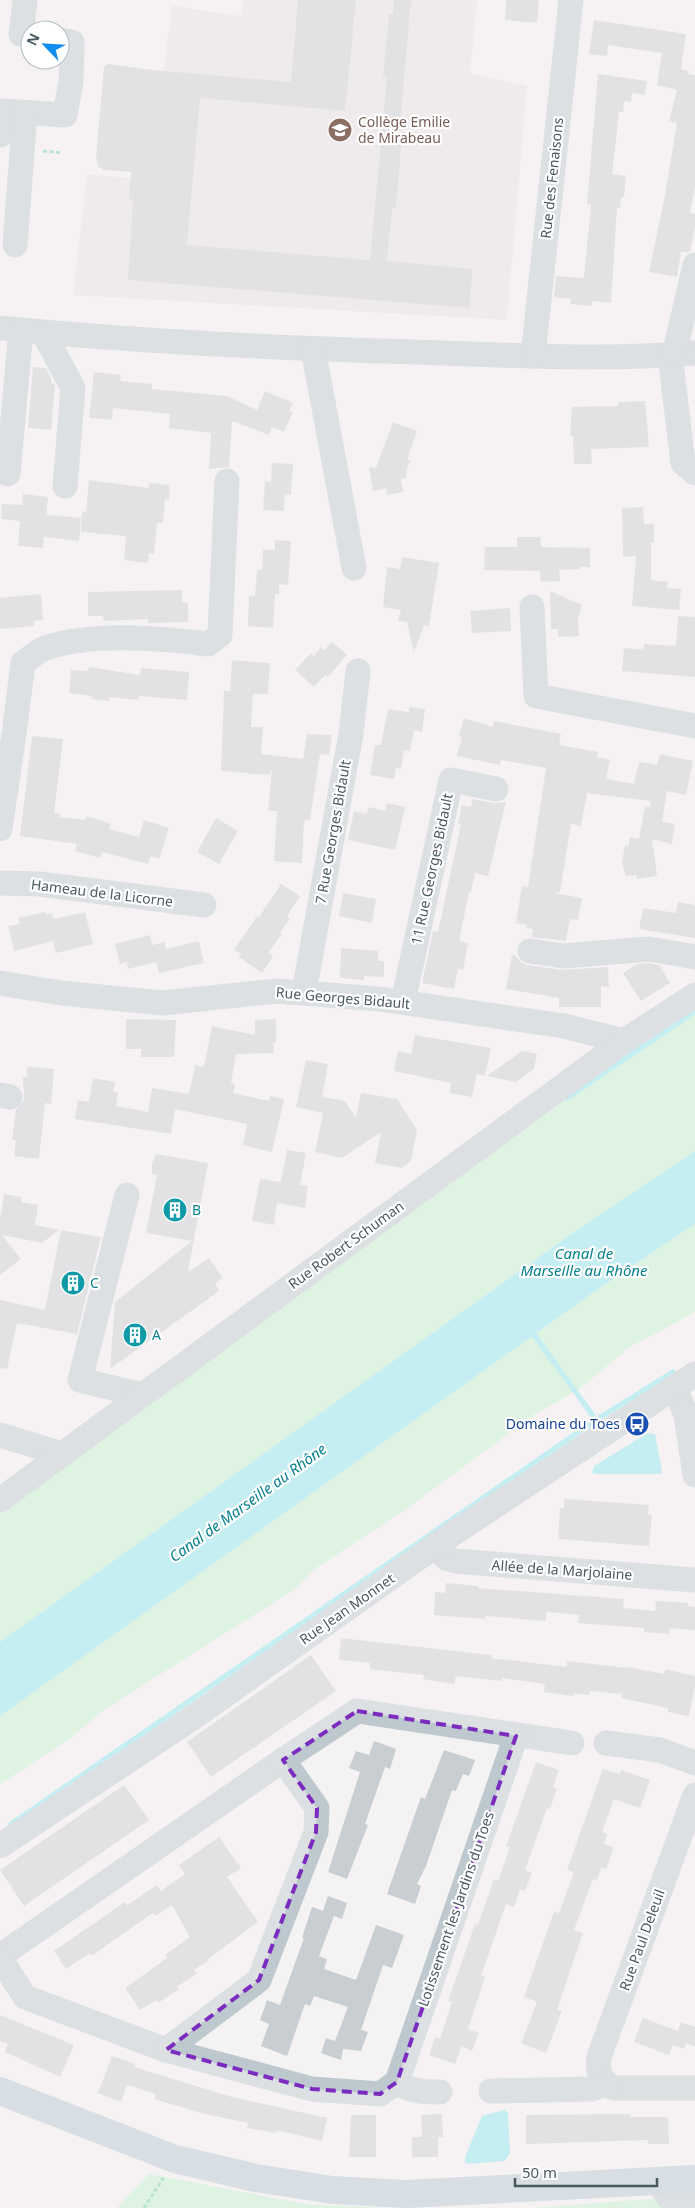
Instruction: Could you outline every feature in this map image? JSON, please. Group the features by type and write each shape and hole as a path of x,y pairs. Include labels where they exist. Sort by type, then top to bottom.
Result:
{"main road":[{"path":"0,2091 175,2159 256,2178 323,2188 407,2194 668,2196 695,2179"}],"street":[{"path":"23,20 25,0"},
{"name":"Rue des Fenaisons","path":"533,356 571,0"},
{"path":"15,246 7,118 66,115 71,81 72,42 70,42"},
{"path":"695,265 680,354 683,463 695,473"},
{"path":"21,330 312,349 533,356 680,354"},
{"path":"8,474 21,330"},
{"path":"21,330 73,388 64,486"},
{"path":"312,349 354,568"},
{"path":"0,829 16,727 23,663 44,649 85,640 164,639 208,644 220,635 227,481"},
{"path":"532,607 536,696 695,726"},
{"name":"7 Rue Georges Bidault","path":"304,992 351,734 358,671"},
{"name":"11 Rue Georges Bidault","path":"403,1002 451,780 496,789"},
{"name":"Hameau de la Licorne","path":"0,884 40,884 204,905"},
{"path":"530,951 563,956 649,949 695,957"},
{"name":"Rue Georges Bidault","path":"0,983 61,993 162,1002 277,991 304,992 403,1002 564,1026 624,1041"},
{"name":"Rue Robert Schuman","path":"0,1500 624,1041 695,995"},
{"path":"127,1195 80,1380 142,1395"},
{"path":"685,1381 686,1415 695,1475"},
{"name":"Rue Jean Monnet","path":"0,1846 194,1717 435,1546 685,1381"},
{"path":"0,1435 62,1454"},
{"name":"Allée de la Marjolaine","path":"435,1546 446,1558 455,1561 695,1580"},
{"path":"440,2092 418,2092 397,2082 380,2094 312,2089 166,2050 25,1997 0,1957 283,1760 357,1711 572,1744"},
{"name":"Lotissement les Jardins du Toes","path":"397,2082 516,1736"},
{"path":"606,1743 660,1750 695,1763"},
{"path":"166,2050 259,1980 316,1832 317,1808 283,1760"},
{"name":"Rue Paul Deleuil","path":"606,2084 599,2076 597,2068 599,2056 695,1795"},
{"path":"491,2091 592,2089 606,2084 624,2090 695,2088"},
{"path":"668,2196 695,2204"}],"path":[{"path":"144,2208 175,2159"}],"highlighted area":[{"path":"357,1711 516,1736 397,2082 380,2094 312,2089 166,2050 259,1980 316,1832 317,1808 283,1760"}],"shaded area":[{"name":"Collège Emilie de Mirabeau","path":"243,0 477,0 470,73 527,86 507,320 73,295 87,174 150,180 172,6 241,16"}],"green space":[{"path":"695,1012 695,1151 567,1237 0,1642 0,1514 628,1054"},
{"path":"695,1224 695,1312 630,1347 578,1390 535,1414 409,1507 313,1570 295,1589 102,1711 68,1740 0,1784 0,1716 604,1285"},
{"path":"149,2174 305,2204 382,2208 117,2208"},
{"path":"662,2198 667,2208 534,2208"}],"water":[{"name":"Canal de Marseille au Rhône","path":"695,1151 695,1224 604,1285 0,1716 0,1642 567,1237"},
{"path":"648,1433 655,1434 661,1474 594,1474 592,1472 594,1466"},
{"path":"504,2110 508,2113 510,2153 505,2161 468,2164 465,2162 465,2157 482,2116"}],"building":[{"path":"298,0 356,0 345,111 200,98 187,245 370,260 387,76 383,76 389,14 393,14 394,0 411,0 399,135 402,135 396,208 392,208 387,261 473,269 469,308 128,280 133,200 129,199 131,172 104,170 98,166 96,157 104,66 108,64 152,70 291,82"},
{"path":"506,0 539,0 537,23 505,20"},
{"path":"594,20 686,34 681,69 689,71 688,74 695,75 695,187 690,213 695,214 695,227 690,252 681,252 677,277 649,272 665,195 677,123 669,121 677,90 657,85 662,53 608,45 607,56 589,54"},
{"path":"598,74 647,81 645,95 632,93 631,102 624,101 623,112 619,112 612,174 626,176 624,197 621,197 620,208 617,208 611,303 592,301 591,306 570,304 571,299 554,297 556,276 584,278 591,205 587,204"},
{"path":"33,367 46,368 51,378 51,383 55,385 51,430 28,428"},
{"path":"94,372 121,375 120,381 152,384 152,389 227,396 257,410 265,391 293,403 289,411 293,412 284,432 272,427 269,435 232,421 229,467 209,469 211,433 169,428 170,414 113,408 112,420 89,418"},
{"path":"645,401 649,447 591,449 592,464 574,464 573,436 570,436 572,407 618,406 618,402"},
{"path":"393,422 417,431 407,460 411,460 406,471 407,478 401,479 403,492 387,495 386,488 373,491 369,467 376,468"},
{"path":"272,463 293,464 291,495 285,494 284,511 263,510 265,481 271,482"},
{"path":"89,480 149,488 149,483 170,485 169,500 165,499 163,523 157,523 154,554 149,553 148,563 124,560 126,536 81,532 82,511 86,512"},
{"path":"23,494 48,497 46,515 81,518 79,541 44,537 43,548 18,546 20,521 1,519 2,504 22,505"},
{"path":"643,507 644,524 654,524 654,543 651,543 651,580 668,582 667,588 681,589 679,610 632,606 636,556 623,557 622,508"},
{"path":"517,537 540,537 541,547 590,548 590,567 559,570 560,581 541,582 540,571 484,570 485,547 517,547"},
{"path":"275,540 291,541 288,585 279,584 279,594 275,594 273,628 248,626 249,596 255,596 257,570 262,570 263,550 275,550"},
{"path":"402,557 439,563 429,626 424,625 414,653 407,622 398,621 401,610 383,607 387,567 400,569"},
{"path":"182,590 182,602 188,603 188,622 148,623 148,619 104,621 103,616 88,616 88,592"},
{"path":"550,591 582,605 578,618 579,636 558,637 558,629 551,629"},
{"path":"41,594 43,620 34,621 34,626 0,629 0,598"},
{"path":"510,608 511,631 472,633 470,611"},
{"path":"678,616 695,617 695,677 622,671 624,648 643,650 644,644 676,646"},
{"path":"332,642 347,655 328,677 325,675 314,687 295,670 311,653 314,656 321,647 324,650"},
{"path":"232,660 270,663 268,694 253,694 251,727 263,727 261,754 303,759 307,734 332,735 329,755 320,754 310,820 304,820 302,863 274,861 277,811 268,811 272,769 269,775 221,771 224,691 230,691"},
{"path":"89,667 140,675 141,668 189,672 187,700 139,696 138,700 109,697 109,701 91,699 92,696 69,693 71,670 88,671"},
{"path":"410,707 425,709 422,732 414,730 410,751 404,750 401,769 396,768 394,779 370,775 375,745 381,745 388,709 409,712"},
{"path":"464,718 493,727 494,721 561,734 559,745 598,752 597,757 610,760 606,779 634,784 639,762 657,765 660,754 693,761 686,795 667,791 662,822 675,824 672,844 652,839 657,876 637,879 636,875 626,876 622,863 625,845 628,846 630,837 639,839 645,806 650,807 651,801 587,793 581,826 571,824 560,892 553,893 582,898 578,920 570,919 566,941 532,937 533,929 526,928 527,925 516,923 522,886 528,887 546,768 501,760 500,765 457,756 462,737 459,736"},
{"path":"32,736 63,739 54,813 60,813 59,817 85,820 87,816 111,824 109,829 139,837 144,820 169,828 159,859 151,856 148,864 102,852 100,858 75,851 77,844 20,836"},
{"path":"473,799 493,803 506,802 488,876 475,873 471,892 469,892 459,941 468,943 463,970 458,969 454,989 422,983 433,931 438,932 461,824 458,824 462,805 471,807"},
{"path":"387,803 405,807 395,850 348,840 354,811 367,814 369,807 385,811"},
{"path":"216,818 238,831 219,864 197,852"},
{"path":"281,884 300,896 287,916 290,918 280,933 282,934 268,953 273,956 262,973 239,957 241,954 234,950"},
{"path":"343,893 376,899 372,923 339,916"},
{"path":"678,902 695,905 695,938 639,929 643,908 676,913"},
{"path":"45,912 46,914 52,913 54,919 85,912 93,944 56,953 53,941 14,951 8,926 19,924 18,918"},
{"path":"150,935 152,945 165,942 166,949 199,941 204,963 159,973 156,962 128,969 127,962 120,964 115,944"},
{"path":"341,948 378,951 378,961 384,961 384,977 364,976 364,980 340,978"},
{"path":"512,955 527,965 561,970 608,967 609,987 601,986 601,1007 559,1007 559,998 506,989"},
{"path":"637,964 659,965 670,983 641,1001 623,973"},
{"path":"126,1019 176,1020 174,1057 141,1057 141,1049 126,1049"},
{"path":"276,1019 276,1042 273,1043 274,1053 236,1054 231,1083 235,1084 233,1093 269,1101 270,1096 284,1099 272,1152 243,1145 247,1124 175,1109 171,1134 75,1119 78,1100 89,1102 93,1078 115,1082 113,1092 118,1092 116,1106 148,1112 152,1088 189,1094 195,1065 204,1067 212,1026 255,1035 255,1020"},
{"path":"415,1035 491,1048 485,1076 477,1074 472,1097 450,1093 451,1083 394,1071 398,1051 411,1054"},
{"path":"522,1051 537,1054 534,1069 516,1082 487,1076"},
{"path":"306,1060 328,1064 322,1097 345,1101 356,1118 361,1093 397,1099 417,1130 411,1161 402,1168 375,1163 381,1132 342,1158 315,1152 323,1113 296,1107"},
{"path":"27,1067 54,1069 51,1104 45,1103 39,1159 14,1156 16,1140 12,1140 16,1110 24,1100 23,1077 27,1077"},
{"path":"287,1150 306,1153 300,1185 308,1186 305,1208 277,1203 274,1225 252,1221 260,1179 281,1182"},
{"name":"A","path":"156,1154 208,1163 188,1272 209,1258 223,1278 215,1283 219,1291 110,1369 115,1302 192,1241 146,1233 157,1175 152,1174 152,1164"},
{"path":"4,1194 21,1197 21,1202 38,1205 35,1225 59,1230 42,1243 2,1235 21,1259 0,1275 0,1220"},
{"name":"C","path":"61,1230 101,1237 77,1334 17,1323 7,1369 0,1368 0,1300 45,1310"},
{"path":"564,1499 649,1505 648,1514 652,1515 649,1546 558,1539 560,1508 564,1508"},
{"path":"446,1583 478,1586 478,1588 624,1599 623,1608 655,1611 656,1601 688,1603 688,1606 695,1607 695,1630 670,1628 669,1634 644,1632 644,1628 578,1623 579,1615 546,1612 546,1621 486,1616 485,1619 434,1615 435,1592 445,1593"},
{"path":"341,1638 491,1655 491,1658 567,1667 567,1661 628,1667 664,1674 665,1669 695,1676 695,1685 689,1716 668,1712 668,1708 621,1698 622,1694 590,1691 589,1695 573,1693 573,1696 544,1692 545,1684 502,1678 501,1681 456,1676 454,1684 423,1679 424,1675 370,1669 370,1663 339,1660"},
{"path":"311,1655 336,1691 211,1777 187,1742"},
{"path":"374,1741 396,1749 390,1769 385,1767 365,1824 368,1825 347,1879 328,1872 360,1772 349,1768 356,1751 369,1755"},
{"path":"444,1750 475,1760 469,1776 463,1774 456,1791 452,1790 426,1866 417,1884 421,1886 415,1904 387,1894 421,1797 425,1799"},
{"path":"536,1762 559,1770 553,1787 557,1789 550,1809 547,1808 525,1870 532,1873 525,1891 520,1889 514,1907 506,1904 481,1976 485,1977 468,2029 479,2033 472,2051 462,2046 455,2064 429,2055 435,2037 440,2039 452,2002 448,2001 475,1924 478,1925 494,1879 498,1881 510,1847 506,1846"},
{"path":"603,1769 620,1774 621,1770 650,1780 640,1808 614,1799 602,1832 607,1834 604,1844 614,1847 606,1869 601,1868 597,1880 593,1879 574,1930 583,1933 557,2010 562,2011 546,2053 521,2043 537,2002 524,1997 554,1912 559,1913 574,1872 567,1870"},
{"path":"124,1785 149,1820 24,1906 0,1870"},
{"path":"219,1837 241,1868 227,1877 258,1922 194,1970 197,1973 177,1987 179,1989 158,2003 156,2000 140,2010 125,1988 167,1958 165,1955 190,1937 172,1905 156,1916 153,1913 91,1956 90,1953 66,1969 54,1951 125,1902 127,1905 157,1885 161,1891 185,1874 179,1865"},
{"path":"328,1896 347,1903 342,1919 334,1916 319,1956 327,1959 324,1969 356,1980 376,1925 404,1935 392,1968 383,1965 361,2030 368,2032 361,2051 343,2049 341,2060 321,2053 326,2038 335,2041 348,2007 314,1996 310,2006 305,2004 287,2056 261,2046 269,2024 260,2020 267,2000 280,2005 304,1938 302,1938 312,1907 323,1911"},
{"path":"0,2015 74,2045 60,2077 5,2052 8,2044 0,2041"},
{"path":"643,2018 678,2031 681,2022 695,2027 695,2047 686,2043 684,2049 673,2045 669,2055 634,2042"},
{"path":"112,2056 135,2064 134,2067 232,2097 327,2118 322,2141 277,2130 276,2133 247,2128 248,2123 201,2113 154,2099 156,2094 127,2085 121,2102 98,2093"},
{"path":"442,2114 443,2137 438,2137 438,2157 412,2157 412,2137 422,2137 421,2115"},
{"path":"630,2114 630,2117 668,2117 669,2144 648,2144 648,2140 526,2144 526,2115"},
{"path":"351,2115 376,2115 376,2157 349,2157"}],"waterway":[{"path":"567,1098 695,1011"},
{"path":"530,1329 596,1420"},
{"path":"10,1825 596,1420 673,1372"}],"place":[{"name":"Collège Emilie de Mirabeau","path":"340,130"},
{"name":"B","path":"175,1210"},
{"name":"C","path":"73,1283"},
{"name":"A","path":"135,1335"},
{"name":"Domaine du Toes","path":"637,1424"}]}
